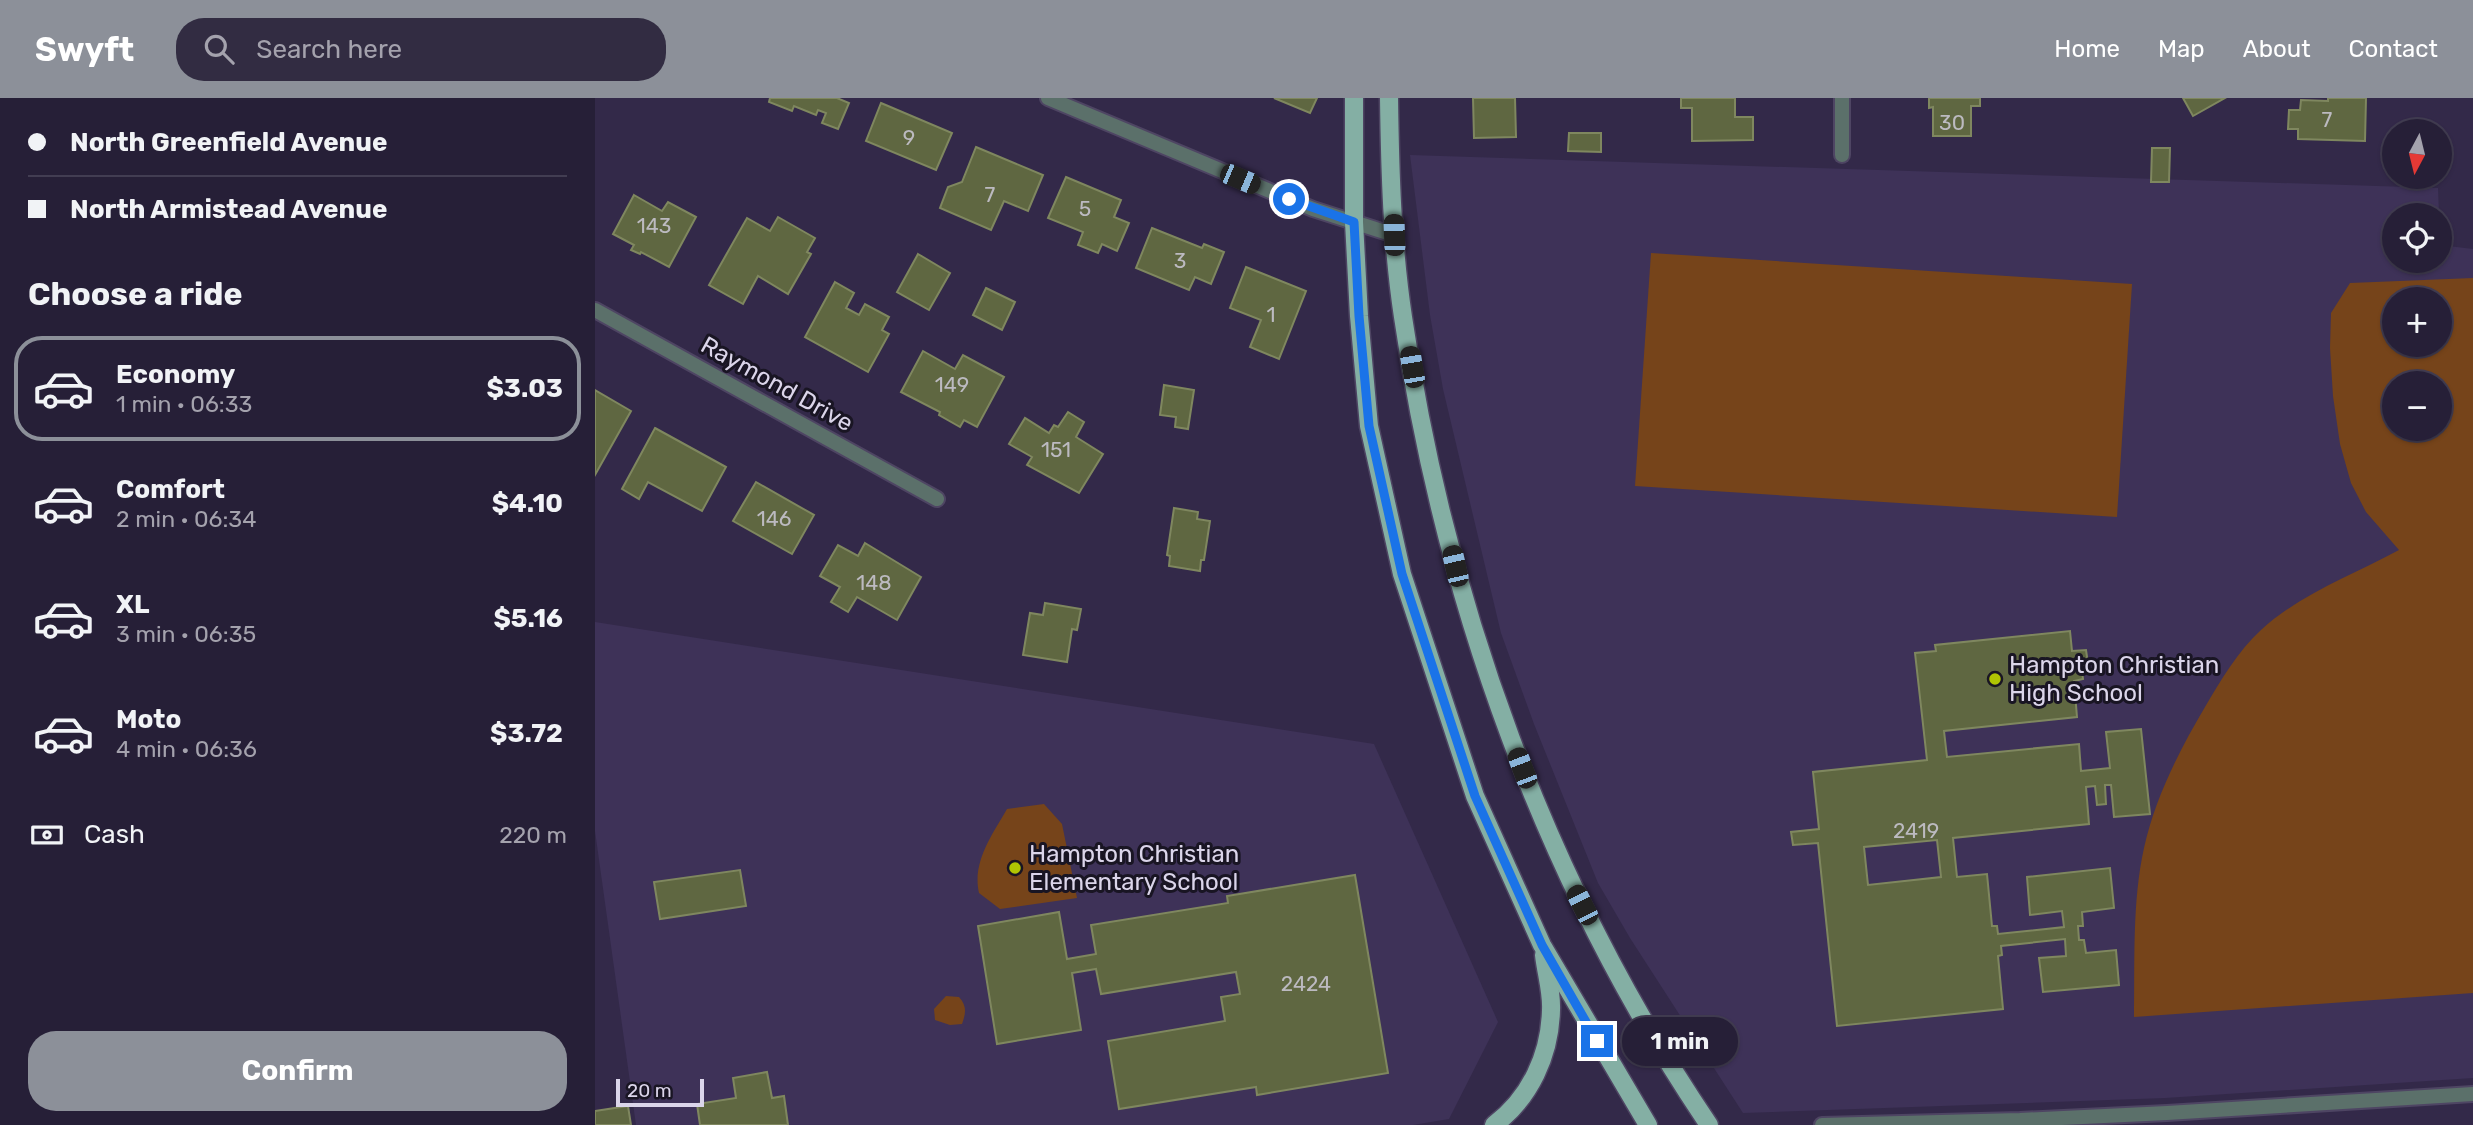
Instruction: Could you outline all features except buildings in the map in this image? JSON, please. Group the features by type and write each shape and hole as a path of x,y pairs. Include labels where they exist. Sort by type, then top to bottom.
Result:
{"main road":[{"path":"1354,98 1354,222 1369,426 1402,574 1475,796 1542,945 1648,1125"},
{"path":"1388,98 1394,235 1403,316 1421,419 1455,566 1499,709 1561,863 1603,946 1684,1089 1709,1125"},
{"path":"1494,1125 1527,1091 1548,1040 1551,1007 1542,945"}],"street":[{"path":"1048,98 1313,209 1394,235"},
{"path":"1842,98 1842,155"},
{"name":"Raymond Drive","path":"595,310 937,499"},
{"path":"1822,1125 2153,1114 2473,1094"}],"shaded area":[{"name":"Hampton Christian High School","path":"1410,155 2438,189 2439,203 2382,203 2382,273 2452,273 2452,246 2473,249 2473,1078 2165,1098 1743,1113 1630,938 1598,883 1534,724 1501,633 1443,389 1430,315"},
{"path":"1651,253 2132,284 2117,517 1635,486"},
{"path":"2473,278 2473,993 2134,1017 2136,911 2144,848 2161,793 2195,724 2230,666 2276,617 2310,595 2399,550 2366,512 2351,483 2340,444 2333,396 2331,313 2350,283"},
{"name":"Hampton Christian Elementary School","path":"595,622 1374,744 1498,1022 1449,1119 1413,1125 636,1125 595,831"},
{"path":"1044,804 1062,824 1077,898 1000,909 979,893 978,870 985,849 1007,809"},
{"path":"946,996 959,997 963,1003 965,1013 962,1024 950,1025 935,1020 934,1009"}],"place":[{"name":"Hampton Christian High School","path":"1995,679"},
{"name":"Hampton Christian Elementary School","path":"1015,868"}],"route":[{"path":"1289,199 1354,222 1369,426 1402,574 1475,796 1542,945 1597,1041"}]}
